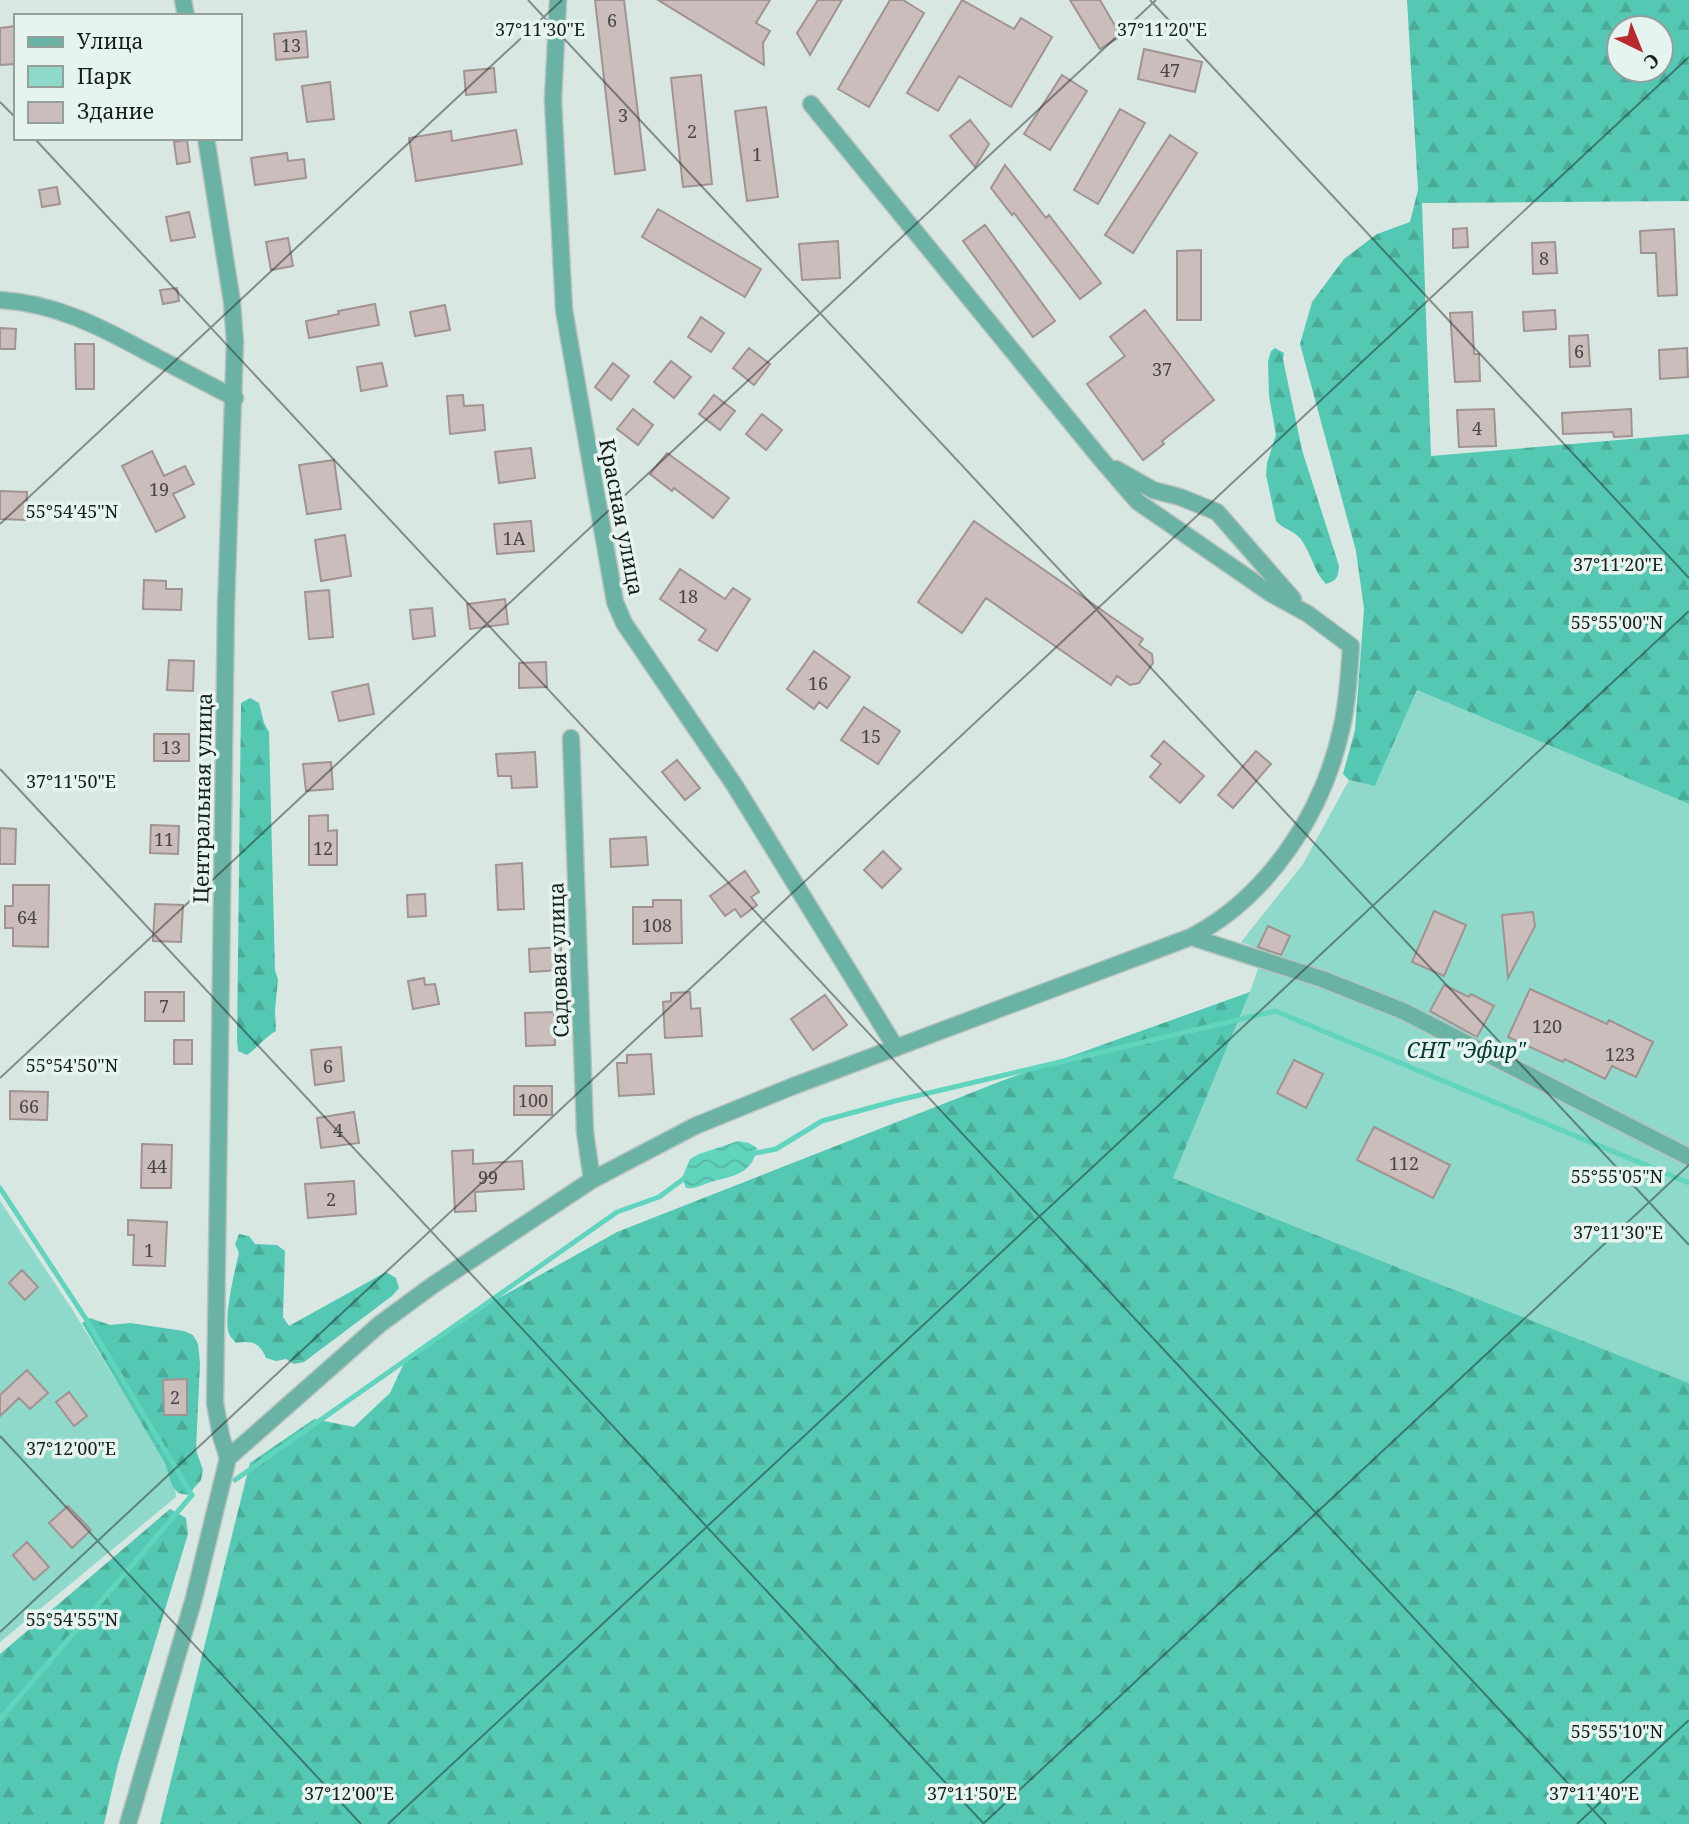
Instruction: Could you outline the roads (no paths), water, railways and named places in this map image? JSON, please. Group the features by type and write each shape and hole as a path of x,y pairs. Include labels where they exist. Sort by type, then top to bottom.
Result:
{"street":[{"name":"Красная улица","path":"558,0 553,100 564,310 615,602 624,623 735,786 896,1048"},
{"path":"128,1824 194,1598 228,1458 380,1324 433,1284 592,1180 695,1126 1191,937 1217,923 1242,902 1286,855 1306,821 1329,770 1342,729 1351,646 1308,614 1270,593 1138,502 811,104"},
{"name":"Центральная улица","path":"206,140 232,302 235,342 226,607 215,1402 228,1458"},
{"path":"0,300 40,305 65,312 96,325 235,398"},
{"path":"1100,458 1153,490 1217,512 1278,584 1308,614"},
{"name":"Садовая улица","path":"571,738 585,1132 592,1180"},
{"path":"1191,937 1322,979 1403,1010 1689,1157"}],"water":[{"path":"738,1141 757,1148 747,1168 729,1177 686,1188 682,1178 690,1159"}],"waterway":[{"path":"751,1154 776,1149 822,1121 895,1101 1275,1011 1689,1183"},
{"path":"235,1480 617,1212 659,1197 686,1177"},
{"path":"0,1188 88,1322 192,1495 0,1719"}],"park label":[{"name":"СНТ \"Эфир\"","path":"1466,1050"}]}
